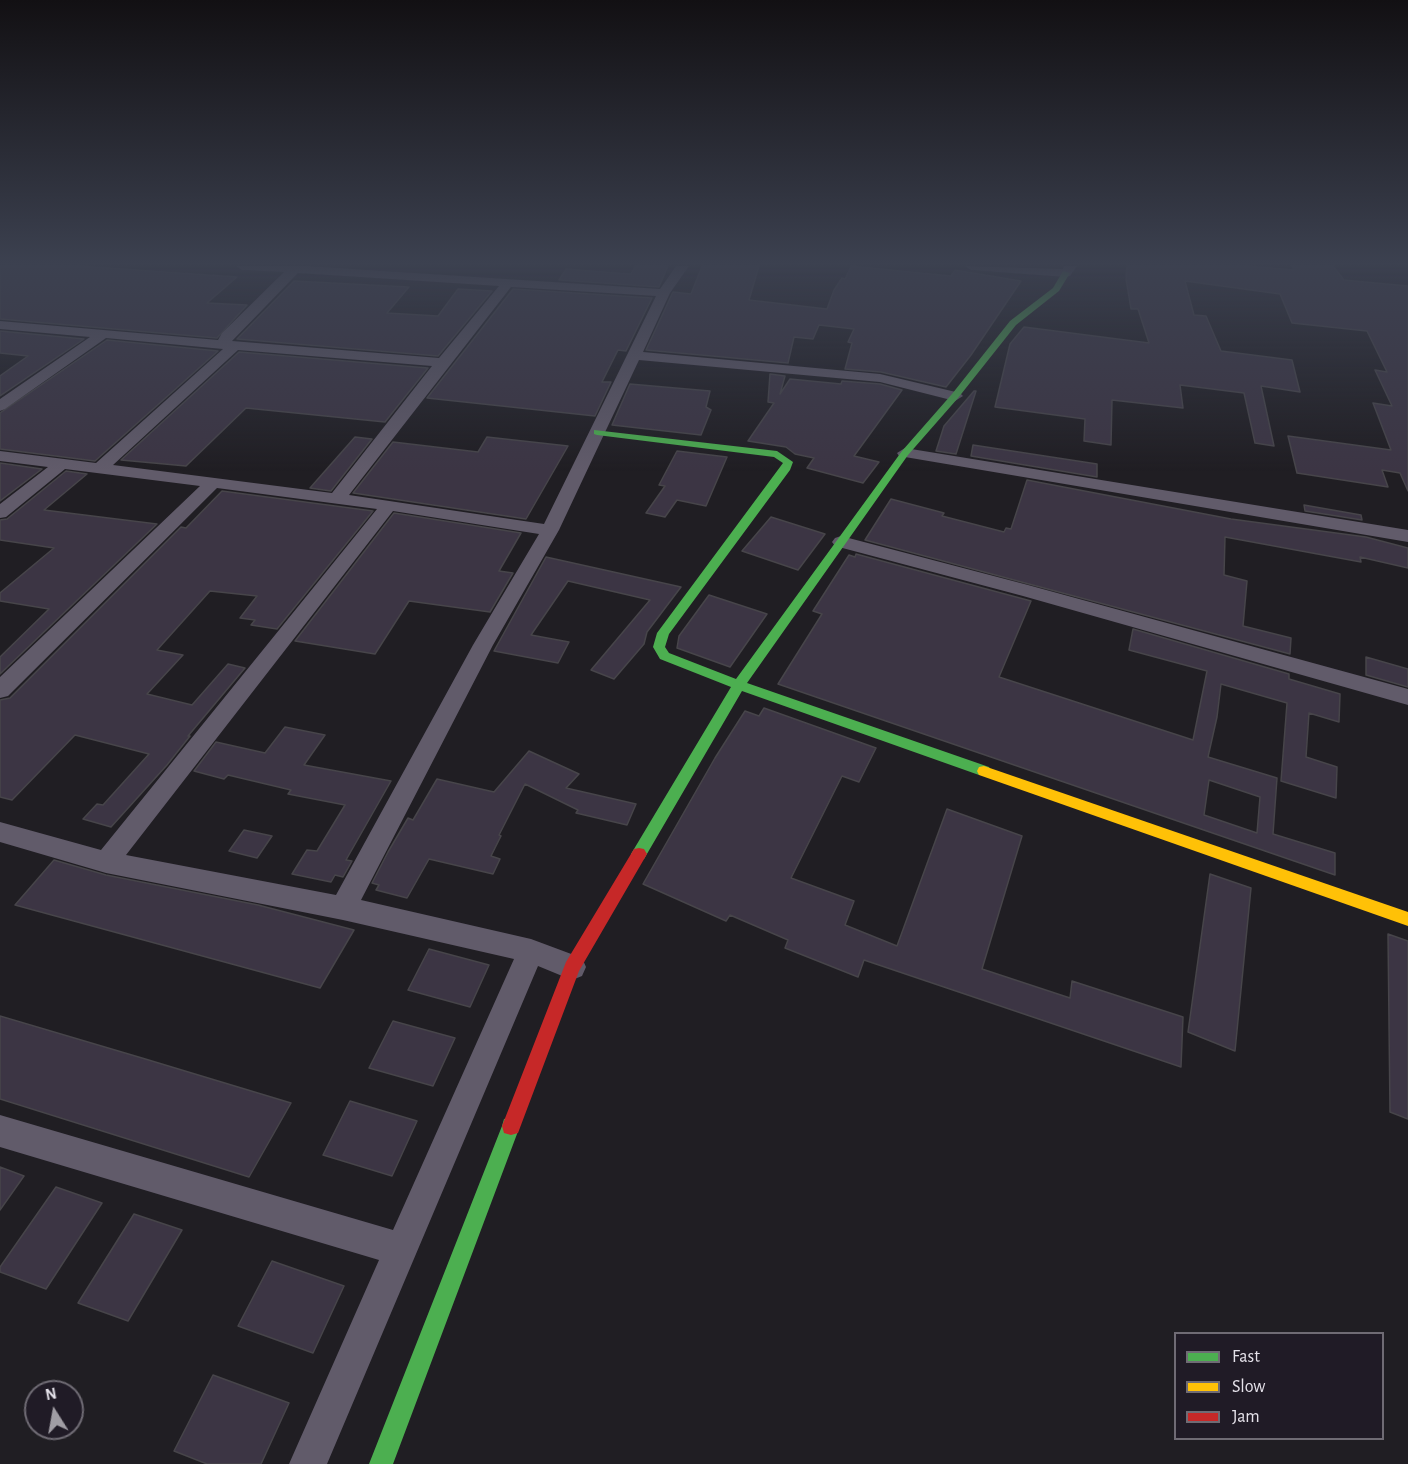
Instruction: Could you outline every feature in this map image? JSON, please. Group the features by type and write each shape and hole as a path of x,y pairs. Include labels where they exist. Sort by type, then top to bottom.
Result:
{"street":[{"path":"94,334 443,363"},
{"path":"229,334 225,340 231,346"},
{"path":"337,498 466,334"},
{"path":"343,908 483,645 550,530 644,334"},
{"path":"381,1464 572,967 739,685 905,453 955,396 1004,334"},
{"path":"0,406 102,335"},
{"path":"100,468 231,346"},
{"path":"634,355 880,378 955,396"},
{"path":"597,432 777,454 788,462 663,633 659,647 664,656 739,685 1408,919"},
{"path":"905,453 1408,536"},
{"path":"0,456 337,498 550,530"},
{"path":"0,513 63,463"},
{"path":"0,690 214,482"},
{"path":"106,862 389,505"},
{"path":"841,542 1028,591 1408,697"},
{"path":"0,832 106,862 343,908 531,951 572,967"},
{"path":"308,1464 531,951"},
{"path":"0,1131 402,1250"}],"building":[{"path":"0,334 35,334 84,339 0,396 0,376 28,356 0,353"},
{"path":"175,334 220,334 217,338"},
{"path":"242,334 456,334 438,356 237,339"},
{"path":"477,334 634,334 626,351 618,350 602,382 611,382 595,416 427,398"},
{"path":"653,334 815,334 813,339 794,337 788,363 646,350"},
{"path":"852,334 985,334 946,387 881,372 845,369 852,343 848,342"},
{"path":"1018,334 1081,334 1149,343 1146,334 1214,334 1221,351 1292,360 1300,392 1261,386 1274,446 1255,443 1244,393 1180,385 1183,408 1112,400 1111,445 1084,441 1085,419 995,407 1010,344"},
{"path":"1369,334 1408,334 1408,491 1400,473 1382,470 1388,487 1297,473 1288,436 1391,450 1373,403 1392,406 1375,370 1387,372"},
{"path":"107,340 218,351 95,461 0,449 0,413"},
{"path":"239,352 428,368 385,422 246,408 186,466 121,460"},
{"path":"770,374 785,376 780,394 790,379 841,384 842,381 880,384 902,390 854,456 879,462 863,483 807,468 814,458 795,454 786,447 748,441 774,403 768,402"},
{"path":"630,384 710,391 706,407 711,410 701,435 612,425"},
{"path":"976,391 956,454 936,451 944,426"},
{"path":"355,437 372,439 331,491 310,488"},
{"path":"487,437 568,446 526,519 353,493 393,442 478,452"},
{"path":"973,445 1097,464 1097,477 971,456"},
{"path":"677,451 727,457 706,506 677,500 665,517 646,513 665,486 659,485"},
{"path":"0,463 42,469 0,501"},
{"path":"66,471 87,474 44,510 157,524 0,674 0,657 49,609 0,601 0,593 54,548 0,540 0,520 7,519"},
{"path":"1027,480 1231,519 1366,537 1408,548 1408,568 1360,557 1361,562 1225,537 1224,575 1247,581 1243,626 1291,638 1290,654 865,540 891,499 944,513 942,516 1004,532 1006,528 1011,529"},
{"path":"222,491 373,511 277,629 251,625 255,620 240,618 257,596 210,591 157,650 183,655 147,694 192,705 228,664 245,668 188,736 190,736 167,765 111,827 83,819 97,804 103,805 149,754 75,735 12,800 0,797 0,700 10,698 181,527 186,528"},
{"path":"1304,505 1361,515 1362,520 1305,511"},
{"path":"394,513 521,533 499,571 513,573 490,612 409,601 375,654 295,641"},
{"path":"771,517 825,534 798,570 742,551"},
{"path":"856,554 1031,601 999,677 1193,740 1207,671 1129,650 1133,629 1289,674 1289,679 1340,694 1339,722 1309,713 1306,757 1337,767 1336,798 1281,781 1287,703 1221,684 1217,717 1208,757 1277,778 1273,834 1335,853 1335,875 778,684 822,614 813,611 849,555 855,557","holes":["1209,780 1260,797 1257,833 1204,815"]},
{"path":"546,557 681,587 647,632 644,644 614,679 591,670 650,600 568,581 531,635 569,642 558,663 494,651"},
{"path":"709,595 767,614 730,667 677,648 679,636"},
{"path":"1366,657 1408,669 1408,687 1366,675"},
{"path":"764,708 876,748 859,782 842,776 791,878 854,901 845,925 897,946 947,809 1022,836 982,969 1070,998 1072,981 1183,1017 1181,1067 864,960 858,977 785,948 788,940 730,915 726,921 643,884 715,758 745,711 759,716"},
{"path":"285,727 325,735 304,765 391,781 346,860 352,861 343,877 335,875 331,882 292,874 307,850 317,851 345,805 288,794 291,790 228,775 224,779 194,771 216,742 265,753"},
{"path":"529,751 579,774 566,788 636,804 627,825 576,813 578,810 525,784 491,856 500,859 493,874 429,859 407,898 376,890 379,885 372,883 388,852 408,818 413,820 437,779 494,792"},
{"path":"244,830 272,836 257,858 229,851"},
{"path":"54,860 106,875 258,905 354,930 320,988 15,905"},
{"path":"1210,874 1251,888 1235,1051 1188,1032"},
{"path":"1388,934 1408,941 1408,1119 1390,1112"},
{"path":"429,949 489,965 470,1007 408,990"},
{"path":"0,1016 291,1103 249,1177 0,1099"},
{"path":"393,1021 455,1038 433,1086 369,1068"},
{"path":"350,1101 417,1121 392,1176 323,1155"},
{"path":"0,1167 24,1176 0,1210"},
{"path":"56,1187 102,1203 46,1289 0,1272 0,1267"},
{"path":"134,1214 182,1230 128,1321 78,1303"},
{"path":"272,1261 344,1286 313,1353 238,1326"},
{"path":"213,1375 289,1403 261,1464 207,1464 174,1451"}],"traffic: fast":[{"path":"639,854 739,685 905,453 955,396 1004,334"},
{"path":"597,432 777,454 788,462 786,468 663,633 659,647 664,656 739,685 984,771"},
{"path":"381,1464 511,1126"}],"traffic: slow":[{"path":"984,771 1408,919"}],"traffic: jam":[{"path":"511,1126 572,967 639,854"}]}
